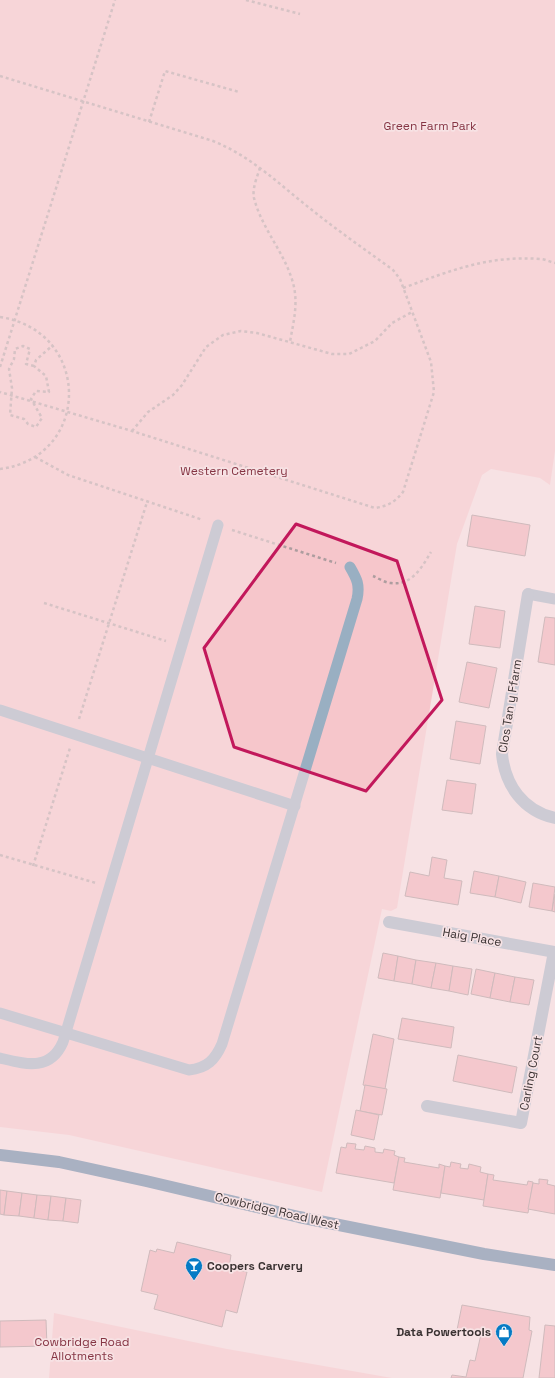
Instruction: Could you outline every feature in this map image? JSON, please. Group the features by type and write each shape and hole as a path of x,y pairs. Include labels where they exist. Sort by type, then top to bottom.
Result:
{"highway":[{"name":"Cowbridge Road West","path":"0,1155 59,1162 307,1218 484,1254 555,1265"}],"street":[{"name":"Clos Tan y Ffarm","path":"528,594 502,754 503,766 507,781 527,804 536,810 555,818"},
{"name":"Haig Place","path":"389,922 554,952"},
{"name":"Carling Court","path":"427,1106 521,1123 554,952"}],"lane":[{"path":"0,1058 26,1064 42,1063 56,1054 66,1033 146,758 218,525"},
{"path":"0,1013 189,1070 200,1069 211,1062 222,1044 357,599 359,588 358,580 350,567"},
{"path":"528,594 555,598"},
{"path":"0,710 295,806"}],"path":[{"path":"0,367 115,0"},
{"path":"246,0 300,14"},
{"path":"149,122 165,71 238,92"},
{"path":"0,76 231,148 260,168 313,211 393,270 400,279 431,362 434,392 403,492 395,502 386,507 375,508 132,431 0,392"},
{"path":"260,168 256,181 254,197 266,226 281,252 294,287 296,305 290,342"},
{"path":"403,288 465,266 486,261 542,258 555,262"},
{"path":"132,431 148,412 173,395 182,385 206,347 224,335 241,332 290,342 332,354 350,354 375,341 392,323 412,312"},
{"path":"0,317 15,319 36,328 53,345 65,366 69,390 68,413 60,430 49,445 35,457 14,467 0,469"},
{"path":"34,366 36,360 53,345"},
{"path":"23,346 30,349 26,364 34,366 46,376 49,392 36,391 30,399 42,418 36,427 28,424 24,419 10,415 12,388 9,369 14,359 15,349 23,346"},
{"path":"35,457 68,475 146,502 350,567 391,584 408,580 419,572 431,552"},
{"path":"33,866 146,502"},
{"path":"44,603 181,645"},
{"path":"0,855 33,866 109,886"}],"highlighted area":[{"path":"296,524 397,561 442,700 366,791 234,747 204,648"}],"green space":[{"name":"Western Cemetery","path":"0,0 555,0 555,451 550,485 540,478 491,469 482,475 457,544 397,908 391,911 382,909 322,1192 69,1135 0,1127"},
{"name":"Cowbridge Road Allotments","path":"54,1313 227,1349 392,1378 49,1378"}],"building":[{"path":"472,515 530,525 525,556 467,546"},
{"path":"475,606 505,611 500,648 469,644"},
{"path":"545,617 555,618 555,665 538,662"},
{"path":"467,662 497,668 489,708 459,702"},
{"path":"456,721 486,726 480,764 450,759"},
{"path":"447,780 476,784 472,814 442,810"},
{"path":"432,857 447,860 444,878 462,881 458,905 405,896 410,872 429,876"},
{"path":"474,871 499,876 495,897 470,893"},
{"path":"499,876 526,882 521,903 495,897"},
{"path":"533,883 555,887 552,911 529,907"},
{"path":"555,894 555,912 552,911"},
{"path":"383,953 398,956 394,981 378,978"},
{"path":"398,956 416,960 412,984 394,981"},
{"path":"416,960 436,963 431,988 412,984"},
{"path":"436,963 453,966 449,991 431,988"},
{"path":"453,966 472,969 468,995 449,991"},
{"path":"476,969 495,973 490,998 471,994"},
{"path":"495,973 515,977 510,1002 490,998"},
{"path":"515,977 534,980 529,1005 510,1002"},
{"path":"402,1018 454,1027 451,1048 398,1039"},
{"path":"373,1034 394,1039 385,1089 363,1085"},
{"path":"458,1055 517,1067 512,1093 453,1081"},
{"path":"365,1085 387,1089 382,1115 360,1111"},
{"path":"356,1110 379,1115 374,1140 351,1135"},
{"path":"347,1143 356,1144 355,1149 364,1150 365,1146 375,1148 375,1152 383,1153 384,1149 395,1151 394,1155 399,1157 394,1183 336,1173 341,1147 346,1148"},
{"path":"399,1157 405,1158 404,1162 439,1168 439,1164 445,1166 440,1198 393,1190"},
{"path":"451,1162 461,1164 460,1168 468,1169 469,1164 481,1167 480,1172 488,1174 484,1200 441,1193 445,1166 450,1167"},
{"path":"488,1174 494,1175 493,1180 527,1185 528,1181 533,1182 528,1213 483,1206"},
{"path":"539,1179 548,1180 547,1184 555,1186 555,1214 528,1209 533,1183 539,1184"},
{"path":"0,1190 7,1191 4,1215 0,1214"},
{"path":"7,1191 22,1193 19,1216 4,1215"},
{"path":"22,1193 37,1195 34,1218 19,1216"},
{"path":"37,1195 51,1196 48,1220 34,1218"},
{"path":"51,1196 66,1198 63,1221 48,1220"},
{"path":"66,1198 81,1200 78,1223 63,1221"},
{"name":"Coopers Carvery","path":"177,1242 231,1255 229,1268 247,1272 237,1313 226,1310 222,1327 154,1309 158,1295 141,1291 150,1250 156,1252 157,1249 174,1253"},
{"name":"Data Powertools","path":"462,1305 530,1317 529,1330 532,1331 523,1378 451,1378 452,1375 466,1377 470,1360 475,1361 481,1334 457,1330"},
{"path":"46,1320 47,1346 0,1347 0,1321"},
{"path":"545,1325 555,1326 555,1378 539,1378"}],"place":[{"name":"Coopers Carvery","path":"194,1281"},
{"name":"Data Powertools","path":"504,1347"}],"park label":[{"name":"Green Farm Park","path":"430,126"}]}
